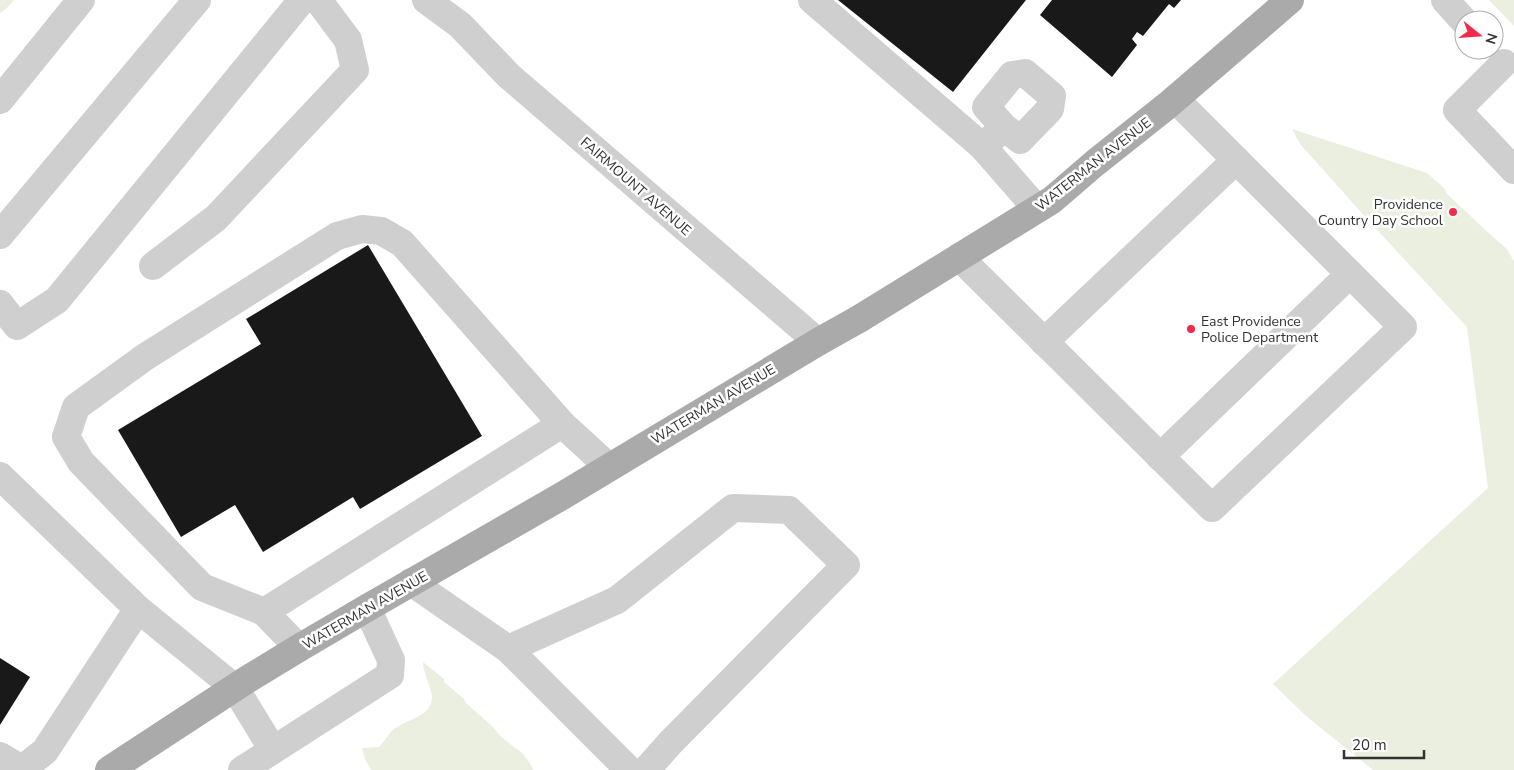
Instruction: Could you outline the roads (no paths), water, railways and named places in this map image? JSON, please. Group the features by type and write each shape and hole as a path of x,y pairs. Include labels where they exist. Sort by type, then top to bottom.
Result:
{"main road":[{"name":"WATERMAN AVENUE","path":"109,770 299,648 859,319 1052,200 1290,0"}],"street":[{"path":"0,100 81,0"},
{"path":"0,235 197,0"},
{"path":"0,304 18,326 57,300 302,0"},
{"path":"153,266 216,218 355,70 348,40 318,0"},
{"path":"812,0 983,147 1037,209"},
{"path":"1445,0 1454,10"},
{"name":"FAIRMOUNT AVENUE","path":"430,1 460,25 509,76 818,342"},
{"path":"1503,63 1457,110 1514,170"},
{"path":"959,258 1212,508 1403,327 1175,98"},
{"path":"983,147 1004,127"},
{"path":"1044,342 1236,160"},
{"path":"299,648 264,612 202,587 81,462 66,437 76,407 145,357 337,236 362,229 381,231 402,243 562,424 609,467"},
{"path":"1160,457 1350,274"},
{"path":"264,612 562,424"},
{"path":"0,476 138,609 235,688 273,750"},
{"path":"508,649 617,600 733,508 789,510 846,566 671,742 646,770"},
{"path":"411,582 508,649 629,770"},
{"path":"242,770 390,675 391,660 367,608"},
{"path":"0,756 20,768 30,763 45,750 138,609"}],"place":[{"name":"Providence Country Day School","path":"1453,212"},
{"name":"East Providence Police Department","path":"1191,329"}]}
